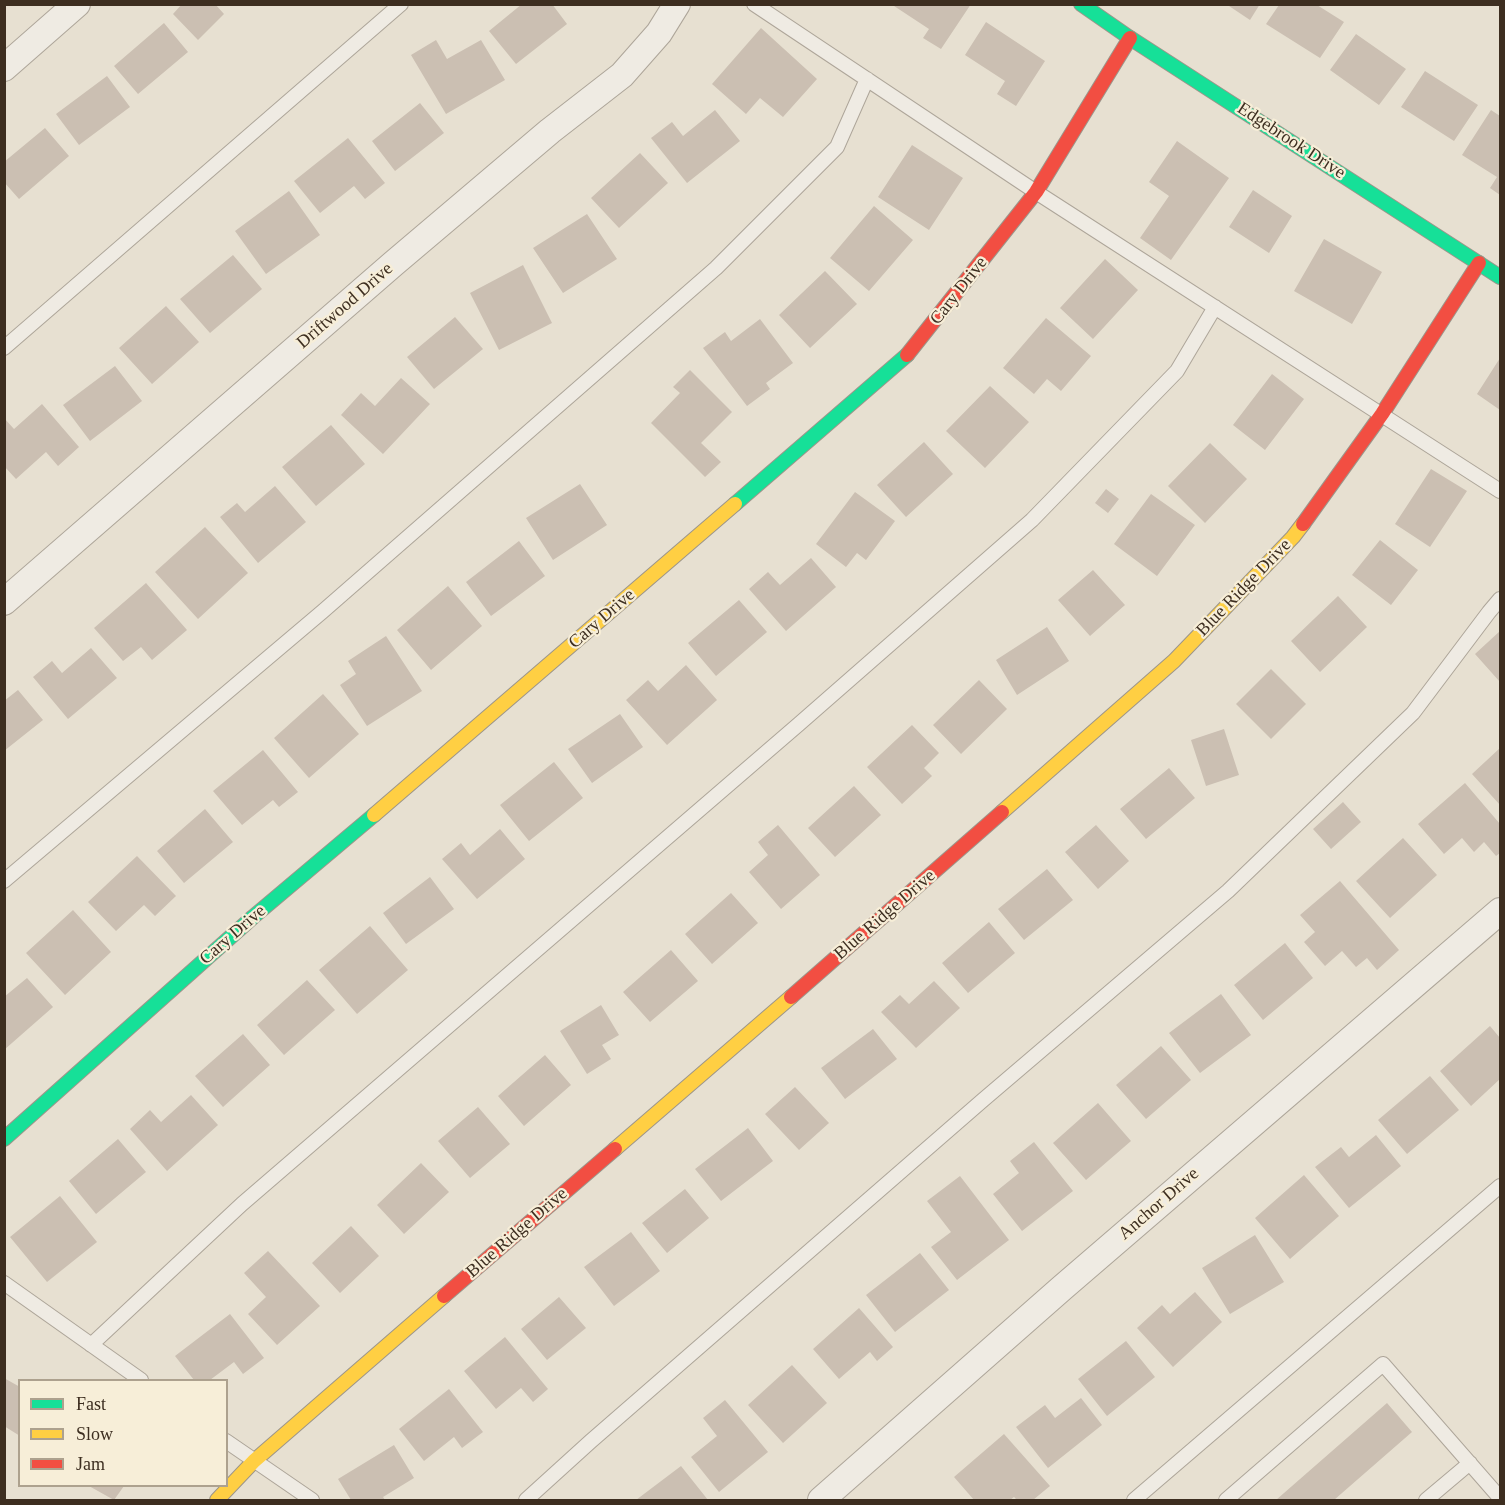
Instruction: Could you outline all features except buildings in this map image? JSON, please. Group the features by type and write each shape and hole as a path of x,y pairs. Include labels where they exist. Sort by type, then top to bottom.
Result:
{"street":[{"path":"4,68 77,4"},
{"name":"Driftwood Drive","path":"4,602 393,264 550,131 622,75 659,33 677,4"},
{"name":"Edgebrook Drive","path":"1081,4 1500,277"},
{"name":"Cary Drive","path":"4,1139 253,917 458,745 911,351 1036,192 1130,38"},
{"name":"Blue Ridge Drive","path":"217,1500 254,1461 912,892 1174,661 1293,537 1382,414 1479,263"},
{"name":"Anchor Drive","path":"821,1500 1062,1288 1500,911"}],"lane":[{"path":"4,348 401,4"},
{"path":"754,4 1036,192 1500,490"},
{"path":"4,881 322,612 716,267 837,147 867,79"},
{"path":"91,1346 242,1204 1032,520 1177,371 1215,307"},
{"path":"526,1500 983,1100 1228,891 1413,713 1500,599"},
{"path":"1134,1500 1500,1186"},
{"path":"4,1283 140,1379"},
{"path":"1226,1500 1383,1364 1500,1498"},
{"path":"228,1442 312,1500"},
{"path":"1426,1500 1470,1463"}],"traffic: fast":[{"path":"1081,4 1500,277"},
{"path":"735,504 907,355"},
{"path":"4,1139 253,917 374,815"}],"traffic: slow":[{"path":"374,815 735,504"},
{"path":"1002,812 1174,661 1303,524"},
{"path":"615,1149 791,997"},
{"path":"217,1500 254,1461 444,1296"}],"traffic: jam":[{"path":"907,355 1036,192 1130,38"},
{"path":"1303,524 1382,414 1479,263"},
{"path":"791,997 1002,812"},
{"path":"444,1296 615,1149"}]}
